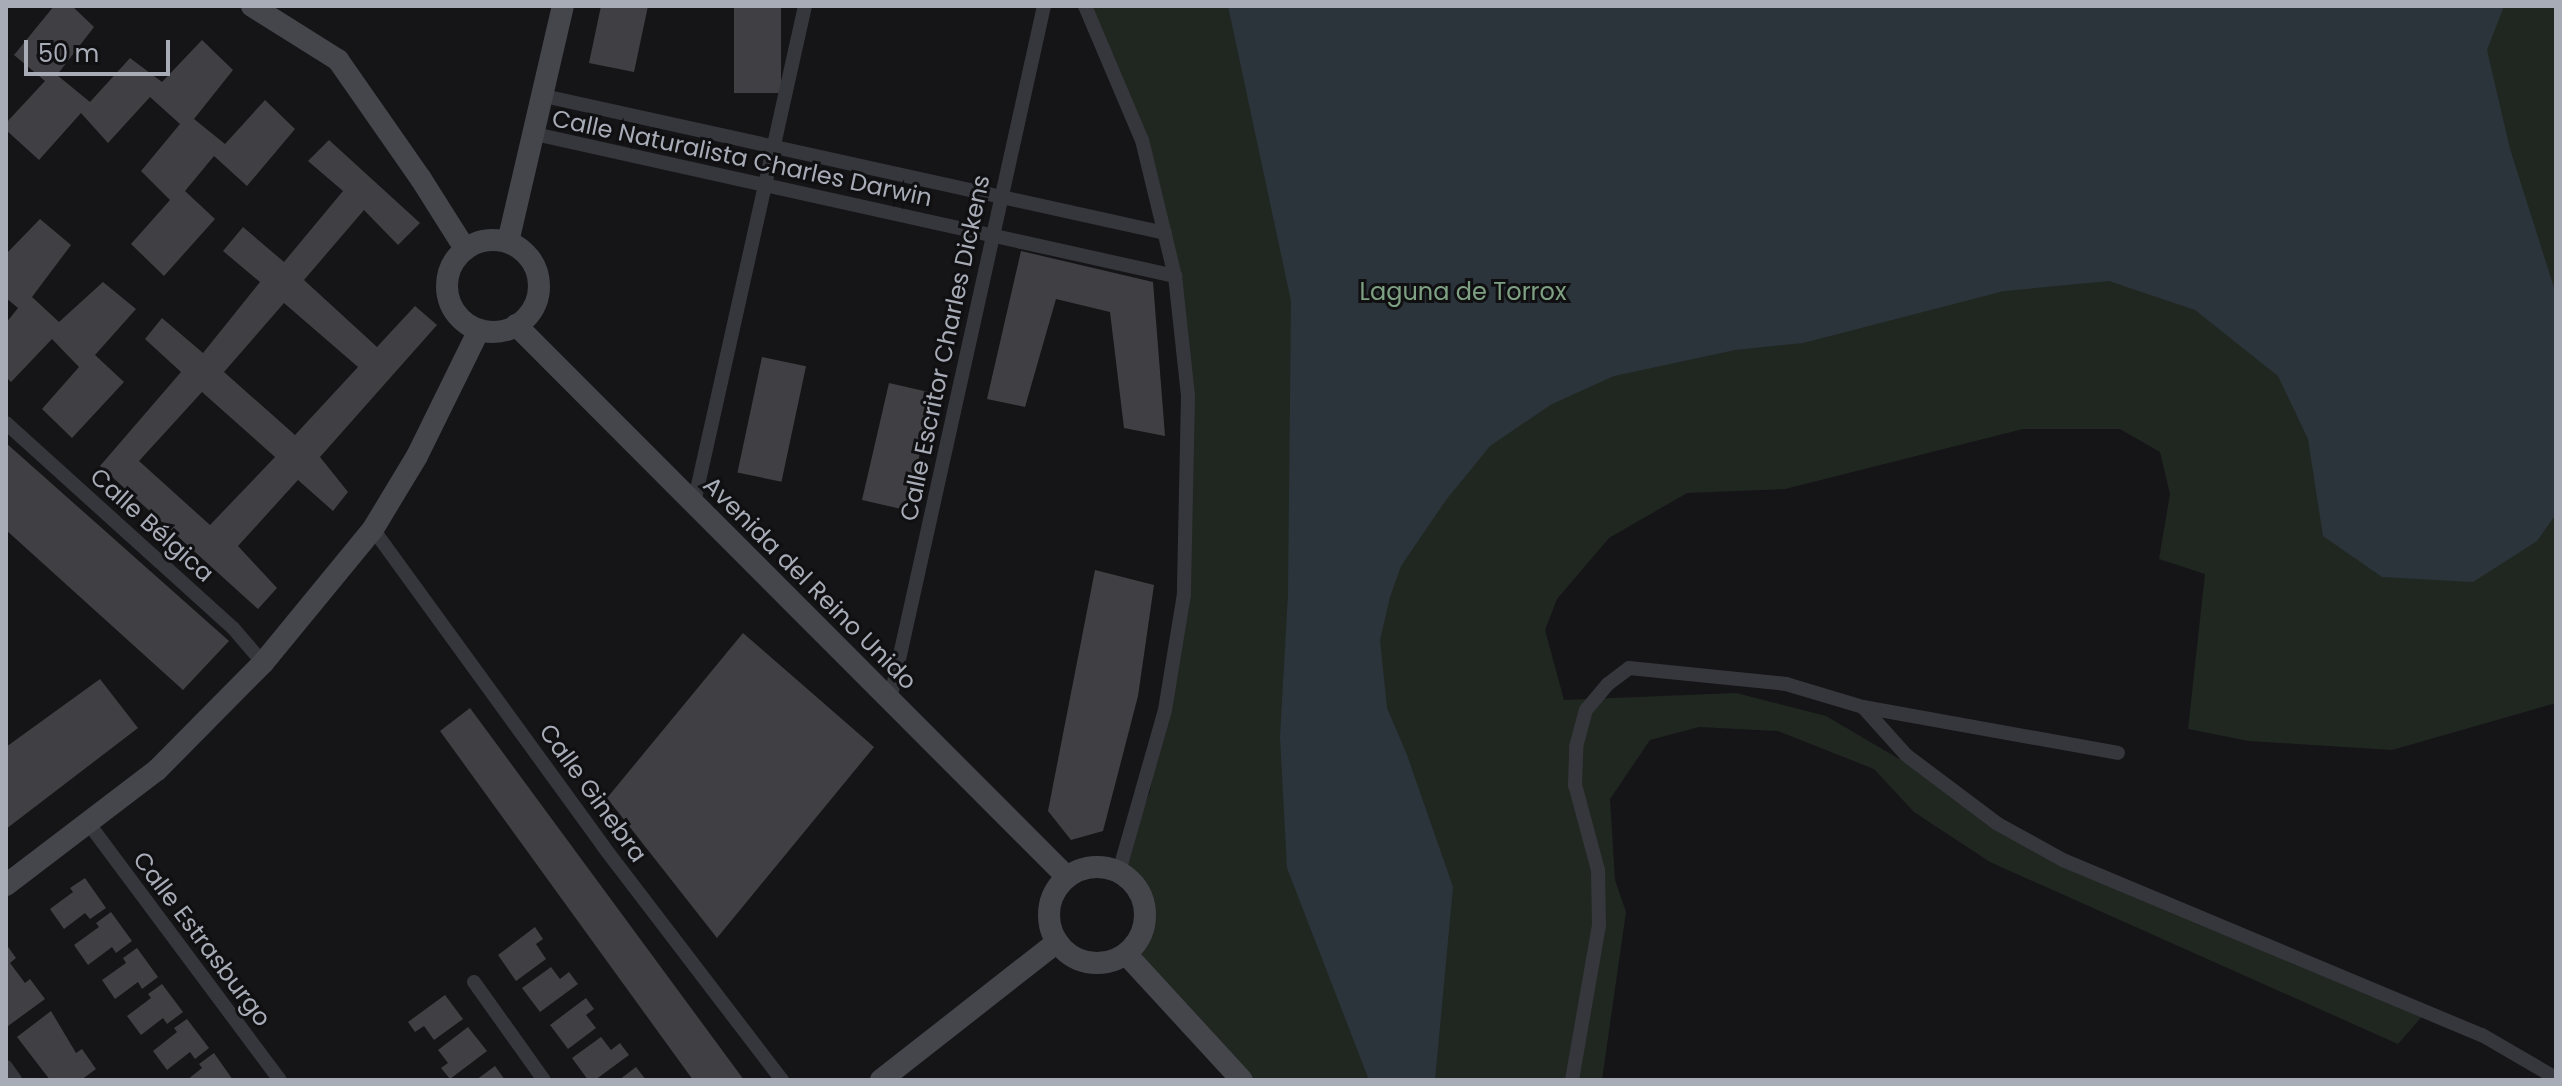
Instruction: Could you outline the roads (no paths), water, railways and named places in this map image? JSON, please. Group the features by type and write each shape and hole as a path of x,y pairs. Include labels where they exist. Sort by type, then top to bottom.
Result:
{"street":[{"path":"252,6 338,60 421,179 465,249"},
{"path":"508,242 563,6"},
{"path":"694,503 805,6"},
{"name":"Calle Escritor Charles Dickens","path":"890,700 1044,6"},
{"path":"1085,6 1142,140 1175,276 1188,396 1184,594 1165,710 1119,871"},
{"name":"Calle Naturalista Charles Darwin","path":"544,96 1165,233"},
{"name":"Calle Naturalista Charles Darwin","path":"535,134 1175,276"},
{"path":"485,240 508,242 531,260 537,274 535,303 516,325 504,330 479,330 456,313 447,287 448,272 465,249 485,240"},
{"name":"Avenida del Reino Unido","path":"516,325 1067,877"},
{"path":"6,885 157,770 263,663 373,529 417,456 479,330"},
{"name":"Calle Bélgica","path":"6,423 233,628 263,663"},
{"name":"Calle Ginebra","path":"373,529 603,846 782,1080"},
{"path":"1572,1080 1599,926 1598,870 1575,785 1576,747 1586,710 1608,684 1629,668 1786,684 1863,707 2118,753"},
{"path":"1863,707 1906,755 1998,824 2063,860 2482,1035 2556,1078"},
{"name":"Calle Estrasburgo","path":"89,824 280,1080"},
{"path":"1092,866 1119,871 1137,888 1146,911 1138,943 1112,962 1081,961 1057,942 1049,915 1057,888 1067,877 1092,866"},
{"path":"881,1080 1057,942"},
{"path":"1126,954 1242,1080"},
{"path":"474,982 544,1080"},
{"path":"6,1067 15,1080"}],"park label":[{"name":"Laguna de Torrox","path":"1463,292"}]}
